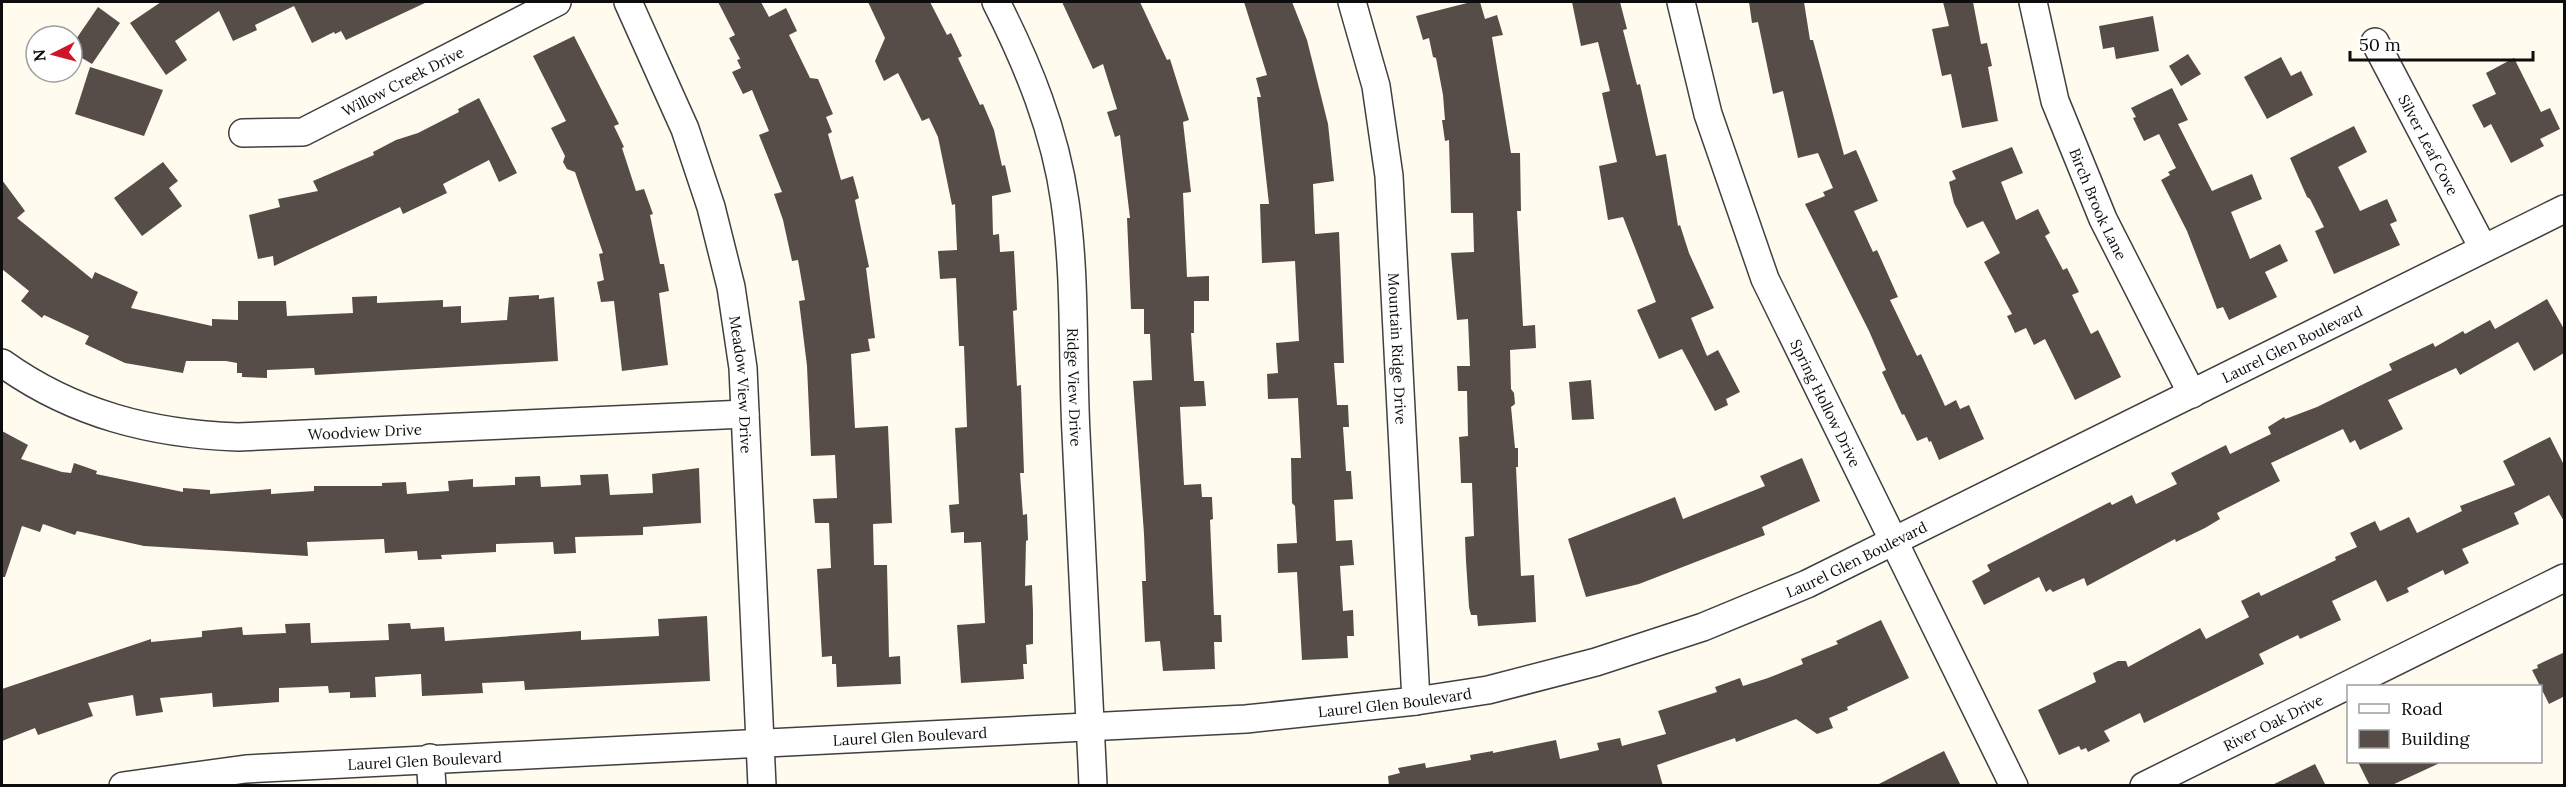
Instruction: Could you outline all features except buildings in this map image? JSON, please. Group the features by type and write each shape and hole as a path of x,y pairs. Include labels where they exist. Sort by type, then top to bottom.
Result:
{"street":[{"name":"Willow Creek Drive","path":"243,133 303,132 557,2"},
{"name":"Meadow View Drive","path":"627,2 685,129 711,207 731,287 743,368 762,786"},
{"name":"Ridge View Drive","path":"996,2 1039,97 1057,158 1065,200 1070,242 1075,415 1093,786"},
{"name":"Mountain Ridge Drive","path":"1352,2 1376,86 1389,176 1416,700"},
{"name":"Spring Hollow Drive","path":"1681,2 1708,114 1766,279 2014,786"},
{"name":"Birch Brook Lane","path":"2033,2 2059,112 2103,219 2192,394"},
{"name":"Silver Leaf Cove","path":"2374,42 2483,248"},
{"name":"Laurel Glen Boulevard","path":"123,786 246,769 1246,719 1488,690 1596,662 1703,627 1807,584 2565,209"},
{"name":"Woodview Drive","path":"2,363 30,383 95,413 129,424 202,436 250,436 745,414"},
{"name":"River Oak Drive","path":"2348,685 2565,578"},
{"name":"River Oak Drive","path":"2144,786 2347,686"},
{"path":"430,759 432,786"}]}
